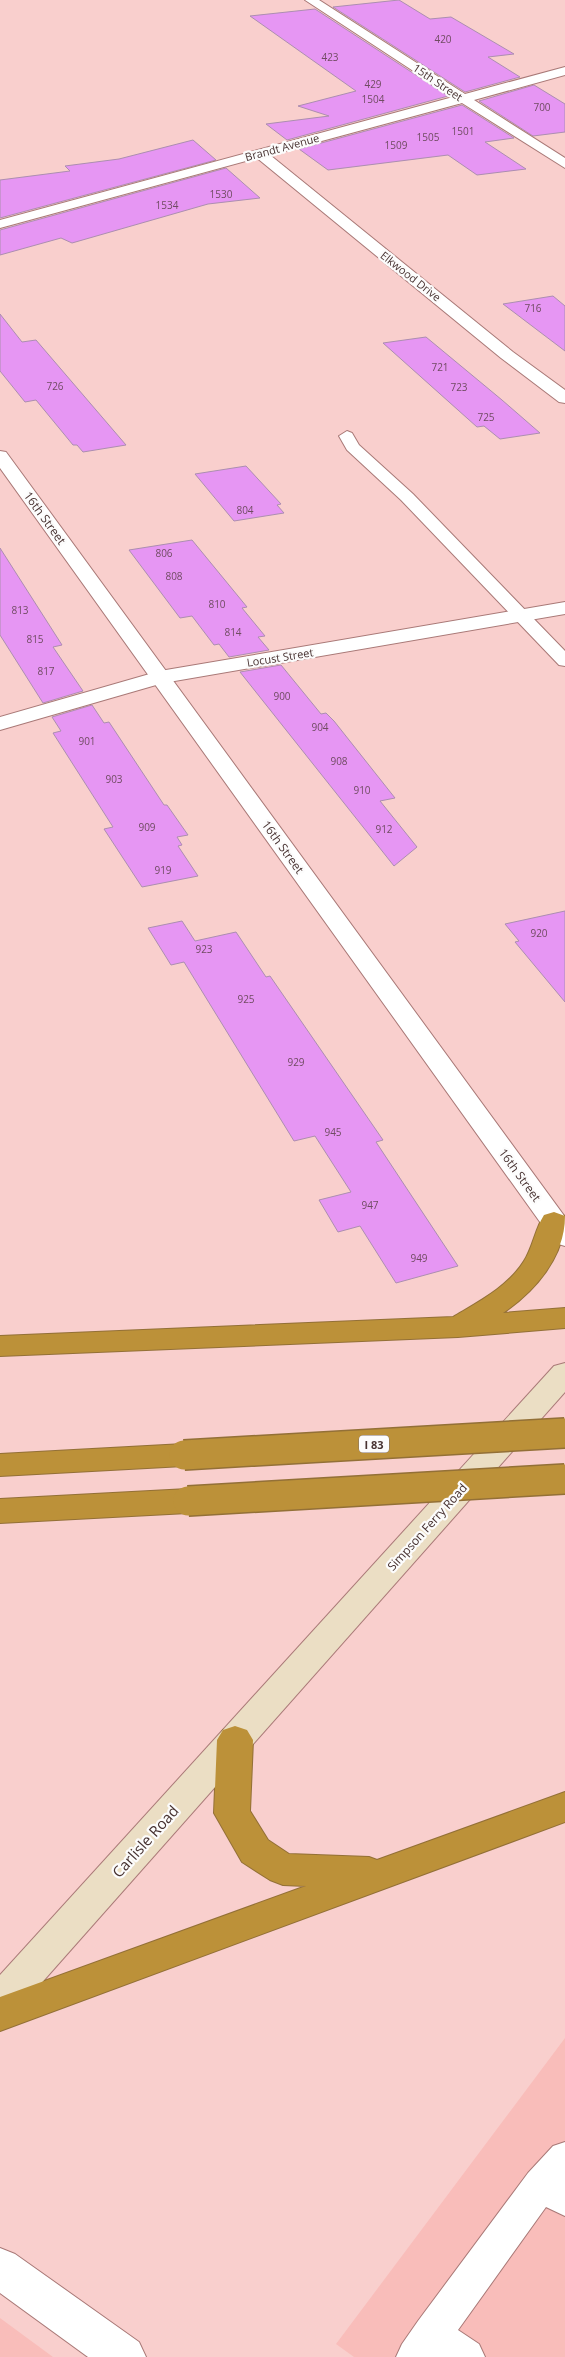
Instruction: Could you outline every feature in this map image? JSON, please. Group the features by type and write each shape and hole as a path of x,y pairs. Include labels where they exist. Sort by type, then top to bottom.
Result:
{"highway":[{"path":"458,1327 488,1310 517,1289 535,1267 560,1229"},
{"path":"0,1346 458,1327 565,1318"},
{"name":"I 83","path":"0,1465 565,1433"},
{"path":"0,1511 565,1479"},
{"path":"235,1740 232,1813 255,1851 283,1869 383,1873"},
{"path":"0,2014 565,1807"}],"main road":[{"name":"Simpson Ferry Road","path":"289,1680 565,1373"},
{"name":"Carlisle Road","path":"0,2002 289,1680"}],"street":[{"name":"15th Street","path":"312,0 565,164"},
{"name":"Brandt Avenue","path":"0,224 565,71"},
{"name":"Elkwood Drive","path":"259,153 507,354 565,398"},
{"name":"16th Street","path":"0,456 560,1229"},
{"name":"Locust Street","path":"0,724 160,677 565,608"},
{"path":"0,2268 124,2357"}],"lane":[{"path":"348,436 352,447 407,498 565,661"},
{"path":"419,2351 553,2192 565,2158"},
{"path":"419,2351 466,2357"}],"shaded area":[{"path":"565,2038 565,2357 354,2357 336,2344"},
{"path":"0,2318 53,2357 0,2357"}],"building":[{"path":"399,0 430,19 451,17 514,54 488,57 520,77 465,92 333,7"},
{"path":"315,9 448,96 287,140 266,124 329,116 298,106 356,91 250,16"},
{"path":"534,85 565,104 565,132 533,136 479,101"},
{"path":"462,105 514,138 485,142 526,169 477,175 448,155 328,170 299,149"},
{"path":"193,140 216,160 0,218 0,180 70,171 65,166 119,159"},
{"path":"226,168 260,198 208,204 72,243 61,238 0,255 0,230"},
{"path":"553,296 565,306 565,351 503,304"},
{"path":"0,314 22,342 36,340 126,445 83,452 77,445 73,445 36,400 25,402 0,371"},
{"path":"426,337 540,433 500,439 484,426 477,427 383,343"},
{"path":"246,466 281,504 277,505 284,513 234,521 195,474"},
{"path":"192,540 247,607 242,608 265,636 258,637 269,650 229,657 219,644 214,645 192,616 180,618 129,550"},
{"path":"0,548 62,645 53,647 83,691 43,703 0,635"},
{"path":"281,665 321,714 326,713 334,721 395,798 380,801 417,847 394,866 240,672"},
{"path":"92,705 104,723 109,722 164,805 167,805 188,835 177,837 182,845 178,846 198,876 142,887 104,829 113,827 53,733 61,731 52,717"},
{"path":"565,911 565,1002 515,942 519,941 505,924"},
{"path":"182,921 195,941 236,932 266,977 270,976 383,1140 376,1142 458,1266 396,1283 360,1226 338,1232 319,1200 351,1192 315,1136 294,1141 184,962 171,965 148,928"}]}
